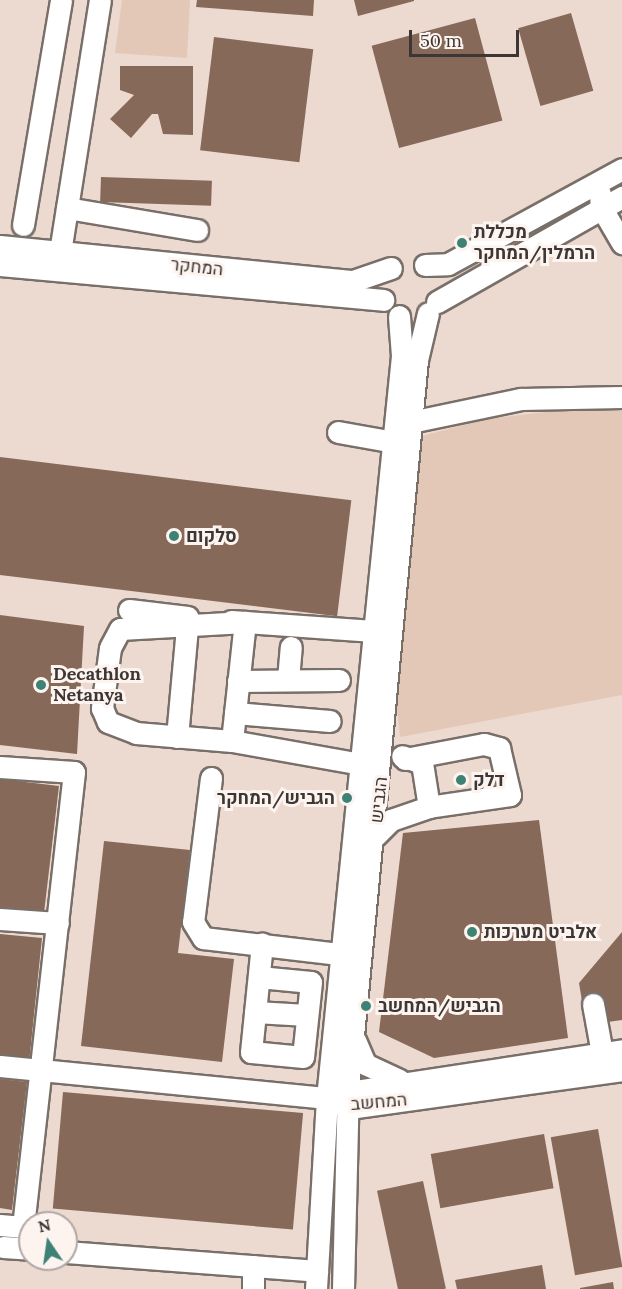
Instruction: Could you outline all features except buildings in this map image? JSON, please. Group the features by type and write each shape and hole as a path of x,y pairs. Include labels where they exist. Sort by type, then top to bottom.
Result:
{"street":[{"path":"23,225 61,0"},
{"path":"60,252 100,0"},
{"path":"622,169 448,264 425,265 408,261 391,268 382,283 383,300 399,316 432,307 601,207 622,197"},
{"path":"599,182 622,197"},
{"path":"599,182 601,207 622,243"},
{"path":"67,208 197,230"},
{"name":"המחקר","path":"0,246 353,281 391,268"},
{"name":"המחקר","path":"0,265 383,300"},
{"path":"425,265 437,278 432,307"},
{"name":"הגביש","path":"343,1289 349,1098 354,1033 352,955 361,764 374,631 401,430 432,307"},
{"name":"הגביש","path":"316,1280 327,1098 375,836 385,740 401,430 402,356 399,316"},
{"path":"338,432 401,430 522,399 622,397"},
{"path":"129,610 245,622 374,631"},
{"path":"245,622 187,628 120,629 110,648 102,708 108,722 136,733 232,741 361,764"},
{"path":"232,741 245,622"},
{"path":"177,737 187,628"},
{"path":"288,679 291,647"},
{"path":"238,681 339,680"},
{"path":"235,713 330,721"},
{"path":"385,740 405,759 422,763 429,807"},
{"path":"375,836 391,820 429,807 510,795 499,748 484,744 405,759"},
{"path":"0,767 74,772 23,1227 0,1225"},
{"path":"211,778 193,922 203,938 352,955"},
{"path":"0,920 58,923"},
{"path":"259,977 311,982 303,1057 251,1052 262,944"},
{"path":"593,1004 612,1052"},
{"path":"255,1012 307,1015"},
{"path":"354,1033 360,1055 371,1069 409,1082"},
{"name":"המחשב","path":"349,1098 409,1082 612,1052"},
{"name":"המחשב","path":"0,1066 327,1098 349,1098 622,1070"},
{"path":"3,1247 18,1248"},
{"path":"78,1253 253,1266 316,1280"},
{"path":"253,1266 253,1289"}],"shaded area":[{"path":"0,0 622,0 622,1289 0,1289"},
{"path":"122,0 190,0 187,58 115,53"},
{"path":"580,408 622,410 622,695 400,737 397,708 422,436 487,419"}],"place":[{"name":"מכללת הרמלין/המחקר","path":"462,243"},
{"name":"סלקום","path":"174,536"},
{"name":"Decathlon Netanya","path":"41,685"},
{"name":"דלק","path":"461,780"},
{"name":"הגביש/המחקר","path":"347,798"},
{"name":"אלביט מערכות","path":"472,932"},
{"name":"הגביש/המחשב","path":"366,1006"}]}
